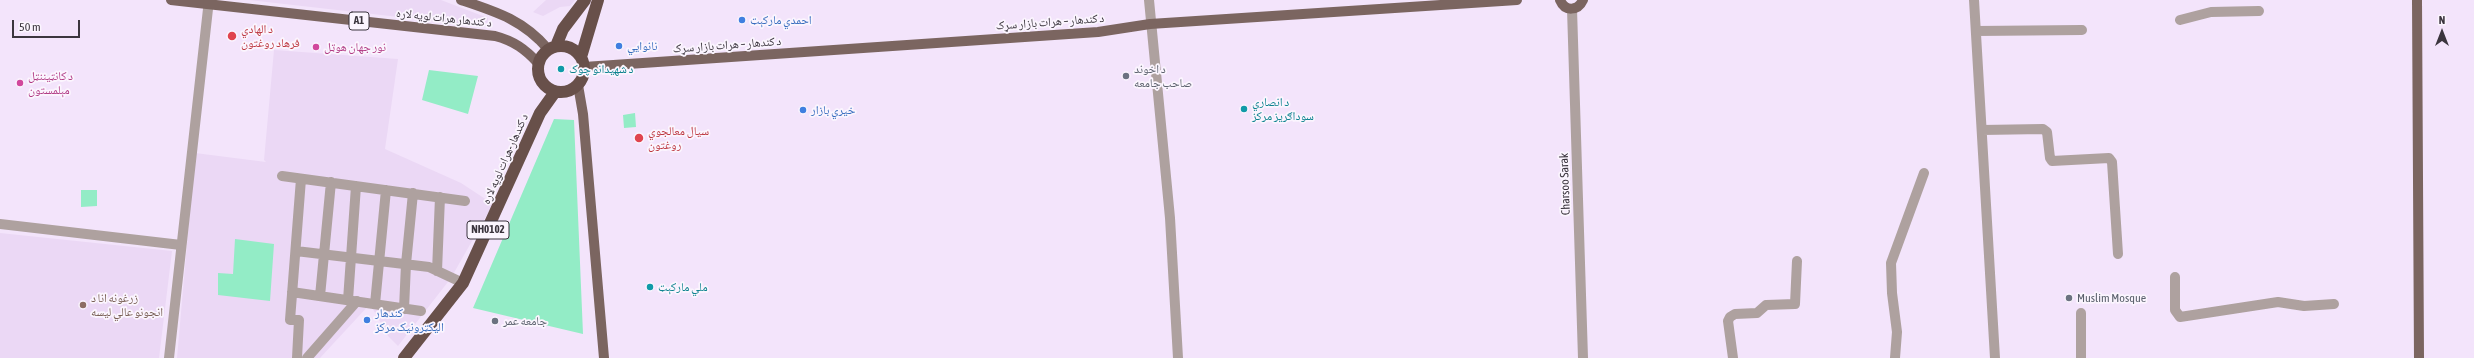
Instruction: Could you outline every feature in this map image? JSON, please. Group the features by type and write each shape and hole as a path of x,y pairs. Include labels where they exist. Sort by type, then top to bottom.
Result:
{"highway":[{"path":"585,0 563,29 552,48 538,63 537,73 540,81 547,88 555,92 568,91 578,85 582,62 598,0"},
{"path":"552,48 570,48 582,62"},
{"name":"د کندهار-هرات لويه لاره","path":"404,358 463,283 540,113 555,92"}],"main road":[{"name":"د کندهار هرات لویه لاره","path":"171,0 208,2 495,36 512,41 526,50 538,63"},
{"path":"461,0 508,17 533,32 552,48"},
{"name":"د کندهار – هرات بازار سړک","path":"582,62 1090,32 1150,24 1517,0"},
{"path":"1560,0 1566,8 1572,9 1578,7 1583,0"},
{"path":"2417,0 2419,358"},
{"path":"578,85 583,116 604,358"}],"street":[{"path":"1149,0 1150,24 1170,218 1178,358"},
{"path":"1974,0 1995,358"},
{"path":"169,358 208,2"},
{"name":"Charsoo Sarak","path":"1572,9 1583,358"},
{"path":"2180,20 2211,12 2259,11"},
{"path":"1976,31 2082,30"},
{"path":"1982,130 2044,129 2047,132 2050,158 2052,161 2109,158 2112,162 2118,254"},
{"path":"1894,358 1897,332 1892,293 1891,263 1924,173"},
{"path":"282,176 465,201"},
{"path":"297,358 299,320 290,320 301,179"},
{"path":"320,296 331,182"},
{"path":"307,358 352,301 350,257 356,186"},
{"path":"375,304 386,190"},
{"path":"404,308 406,264 413,193"},
{"path":"437,271 440,197"},
{"path":"0,224 181,245"},
{"path":"296,251 429,267 463,283"},
{"path":"1733,358 1729,331 1730,317 1735,314 1757,313 1766,305 1795,304 1797,261"},
{"path":"2175,277 2175,310 2180,317 2278,302 2309,306 2334,304"},
{"path":"292,292 422,311"},
{"path":"2081,313 2081,358"}],"shaded area":[{"path":"249,0 441,0 488,18 487,27"},
{"path":"546,0 575,0 570,6 560,7 543,16 533,12"},
{"path":"274,50 398,59 385,149 461,183 493,204 451,278 398,346 388,336 370,304 320,358 177,358 195,153 266,162 264,160"},
{"name":"زرغونه انا د انجونو عالي لیسه","path":"0,233 172,251 159,358 0,358"}],"green space":[{"path":"429,70 478,76 468,114 422,100"},
{"path":"635,113 636,127 624,128 623,115"},
{"path":"554,119 574,120 583,334 473,308"},
{"path":"81,190 97,190 97,206 81,207"},
{"path":"235,239 274,244 270,301 218,295 218,273 233,274"}],"place":[{"name":"احمدي مارکېټ","path":"742,20"},
{"name":"د الهادي فرهاد روغتون","path":"232,36"},
{"name":"نانوايي","path":"619,46"},
{"name":"نور جهان هوټل","path":"316,47"},
{"name":"د شهيدانو چوک","path":"561,69"},
{"name":"د اخوند صاحب جامعه","path":"1126,76"},
{"name":"د کانټيننټل مېلمستون","path":"20,83"},
{"name":"د انصاري سوداګریز مرکز","path":"1244,109"},
{"name":"خیري بازار","path":"803,110"},
{"name":"سيال معالجوي روغتون","path":"639,138"},
{"name":"ملي مارکېټ","path":"650,287"},
{"name":"Muslim Mosque","path":"2069,298"},
{"name":"زرغونه انا د انجونو عالي لیسه","path":"83,305"},
{"name":"کندهار الیکټرونیک مرکز","path":"367,320"},
{"name":"جامعه عمر","path":"495,321"}]}
